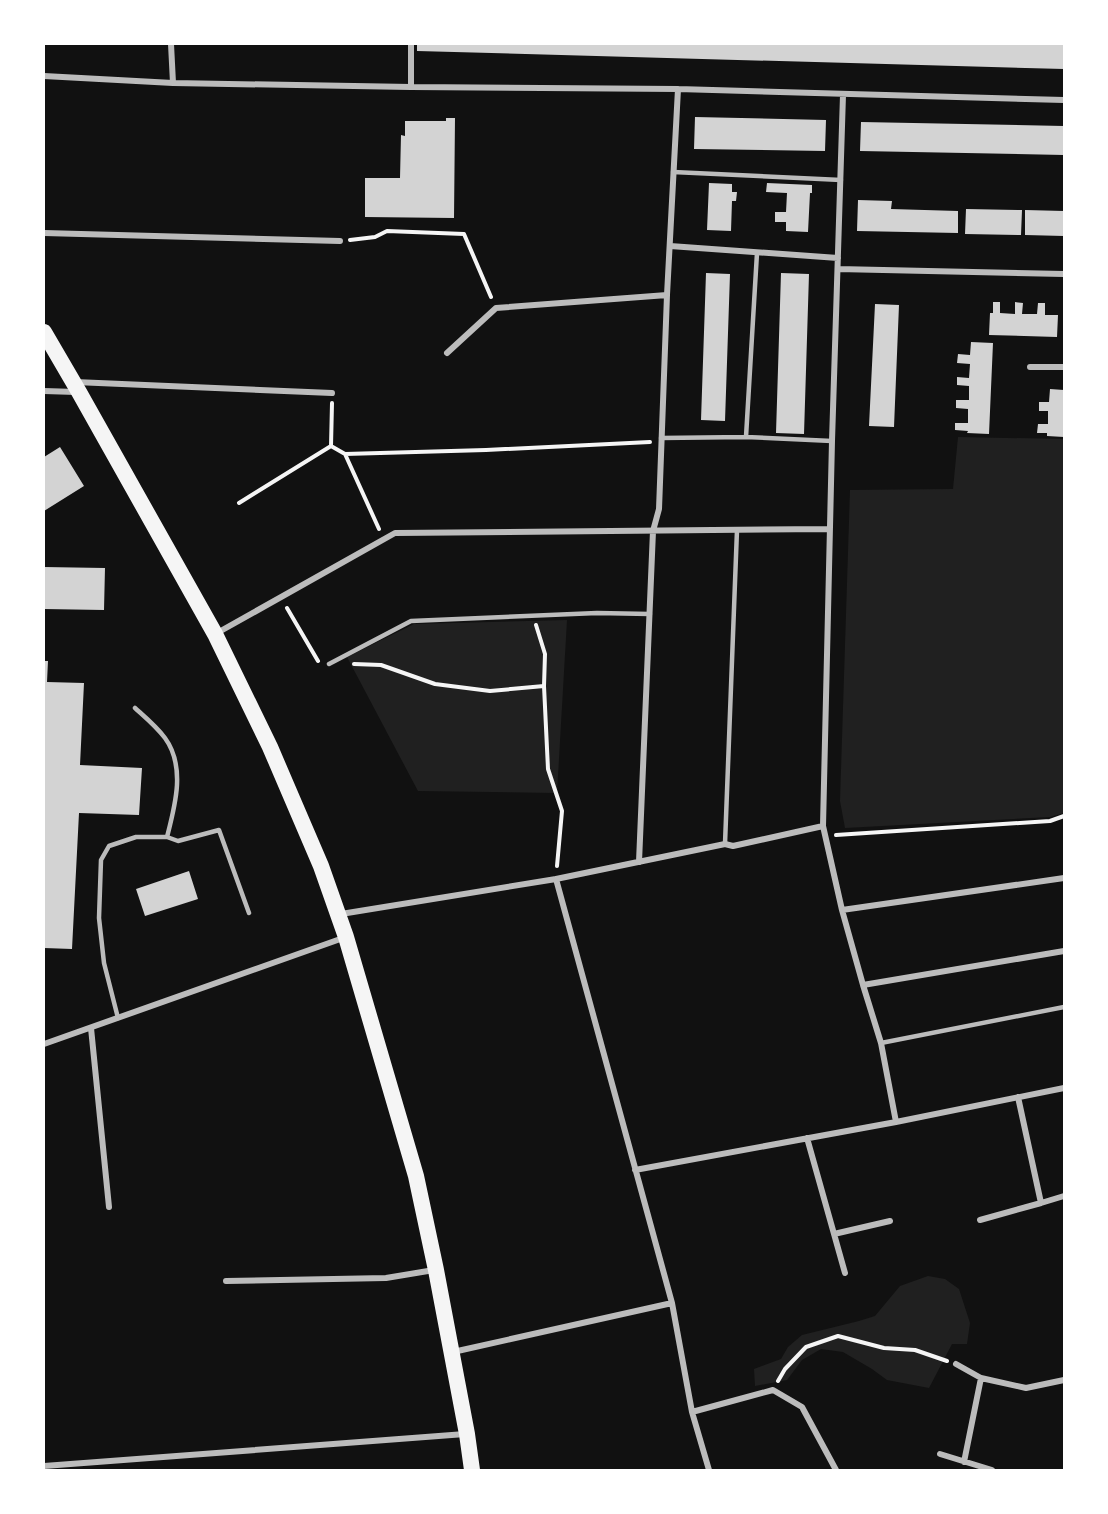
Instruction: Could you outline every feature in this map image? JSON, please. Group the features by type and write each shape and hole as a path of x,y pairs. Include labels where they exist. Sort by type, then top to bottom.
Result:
{"highway":[{"path":"44,332 215,634 270,747 321,866 346,936 416,1176 436,1270 472,1470"}],"street":[{"path":"171,44 173,83"},
{"path":"411,44 411,87"},
{"path":"44,76 173,83 678,88 1065,100"},
{"path":"639,862 653,531 659,510 678,88"},
{"path":"843,94 829,530 823,826 862,985 881,1043 896,1122"},
{"path":"44,233 340,241"},
{"path":"670,246 838,258"},
{"path":"838,268 1065,274"},
{"path":"447,353 496,308 667,295"},
{"path":"1030,367 1065,367"},
{"path":"44,391 76,387 332,393"},
{"path":"215,634 395,533 829,530"},
{"path":"339,914 556,879 725,844 733,846 823,826"},
{"path":"842,910 1065,878"},
{"path":"556,879 672,1303 692,1412 709,1470"},
{"path":"44,1044 346,936"},
{"path":"862,985 1065,951"},
{"path":"91,1028 108,1207"},
{"path":"635,1170 1065,1088"},
{"path":"1018,1097 1041,1203"},
{"path":"807,1138 845,1273"},
{"path":"980,1220 1065,1196"},
{"path":"834,1234 890,1221"},
{"path":"226,1281 386,1278 436,1270"},
{"path":"451,1352 672,1303"},
{"path":"956,1364 981,1377 1026,1388 1065,1380"},
{"path":"964,1462 981,1377"},
{"path":"692,1412 773,1390 802,1407 836,1470"},
{"path":"44,1466 467,1434"},
{"path":"940,1454 992,1470"}],"lane":[{"path":"674,172 841,180"},
{"path":"746,437 757,253"},
{"path":"661,440 746,437 832,441"},
{"path":"725,844 737,530"},
{"path":"329,664 411,621 597,613 650,614"},
{"path":"135,708 165,738 176,759 175,808 167,837"},
{"path":"118,1018 104,963 99,918 101,860 109,846 136,837 167,837 177,841 219,830 249,913"},
{"path":"881,1043 1065,1006"}],"path":[{"path":"340,241 375,237 387,231 464,234 496,308"},
{"path":"331,446 332,393"},
{"path":"331,446 345,454 486,450 661,440"},
{"path":"239,503 331,446"},
{"path":"345,454 384,539"},
{"path":"280,597 320,663 381,665 435,684 490,691 544,686"},
{"path":"533,616 545,654 544,686 548,770 562,811 556,879"},
{"path":"825,836 1050,821 1065,816"},
{"path":"773,1390 785,1369 806,1347 838,1336 884,1348 915,1350 956,1364"}],"shaded area":[{"path":"958,437 1064,439 1064,813 1050,817 845,828 840,801 850,490 953,489"},
{"path":"567,620 557,793 418,791 347,657 414,624"},
{"path":"928,1276 945,1279 959,1289 970,1323 967,1344 952,1344 929,1388 887,1380 843,1352 821,1349 802,1360 787,1380 755,1386 754,1369 781,1359 788,1347 802,1335 875,1316 900,1286"}],"building":[{"path":"417,44 1064,44 1064,69 417,51"},
{"path":"695,117 826,120 825,151 694,149"},
{"path":"446,118 455,118 454,218 365,217 365,178 400,178 401,135 405,136 405,121 446,121"},
{"path":"861,122 1064,126 1064,155 860,151"},
{"path":"709,183 732,184 732,192 737,192 736,201 732,201 731,231 707,230"},
{"path":"767,183 812,185 808,232 786,231 786,222 775,222 775,212 786,212 787,193 766,192"},
{"path":"858,200 892,201 891,209 958,211 958,233 857,231"},
{"path":"966,209 1022,210 1021,235 965,234"},
{"path":"1025,210 1064,211 1064,236 1025,235"},
{"path":"706,273 730,274 725,421 701,420"},
{"path":"781,273 809,274 804,434 776,433"},
{"path":"993,302 1000,302 1000,313 1015,314 1015,302 1023,303 1022,314 1037,314 1038,303 1045,303 1045,315 1058,315 1057,337 989,335"},
{"path":"875,304 899,305 894,427 869,426"},
{"path":"971,342 993,343 989,434 955,430 955,423 968,423 968,409 956,408 956,400 969,400 969,386 957,385 957,377 969,378 970,364 957,363 958,354 970,355"},
{"path":"1050,389 1064,390 1064,437 1037,433 1038,424 1048,424 1048,411 1039,411 1039,402 1049,402"},
{"path":"60,447 84,486 44,511 44,457"},
{"path":"44,567 105,568 104,610 44,609"},
{"path":"44,661 48,661 47,682 84,683 80,765 142,768 139,815 79,813 72,949 44,948"},
{"path":"189,871 198,899 145,916 136,889"}]}
